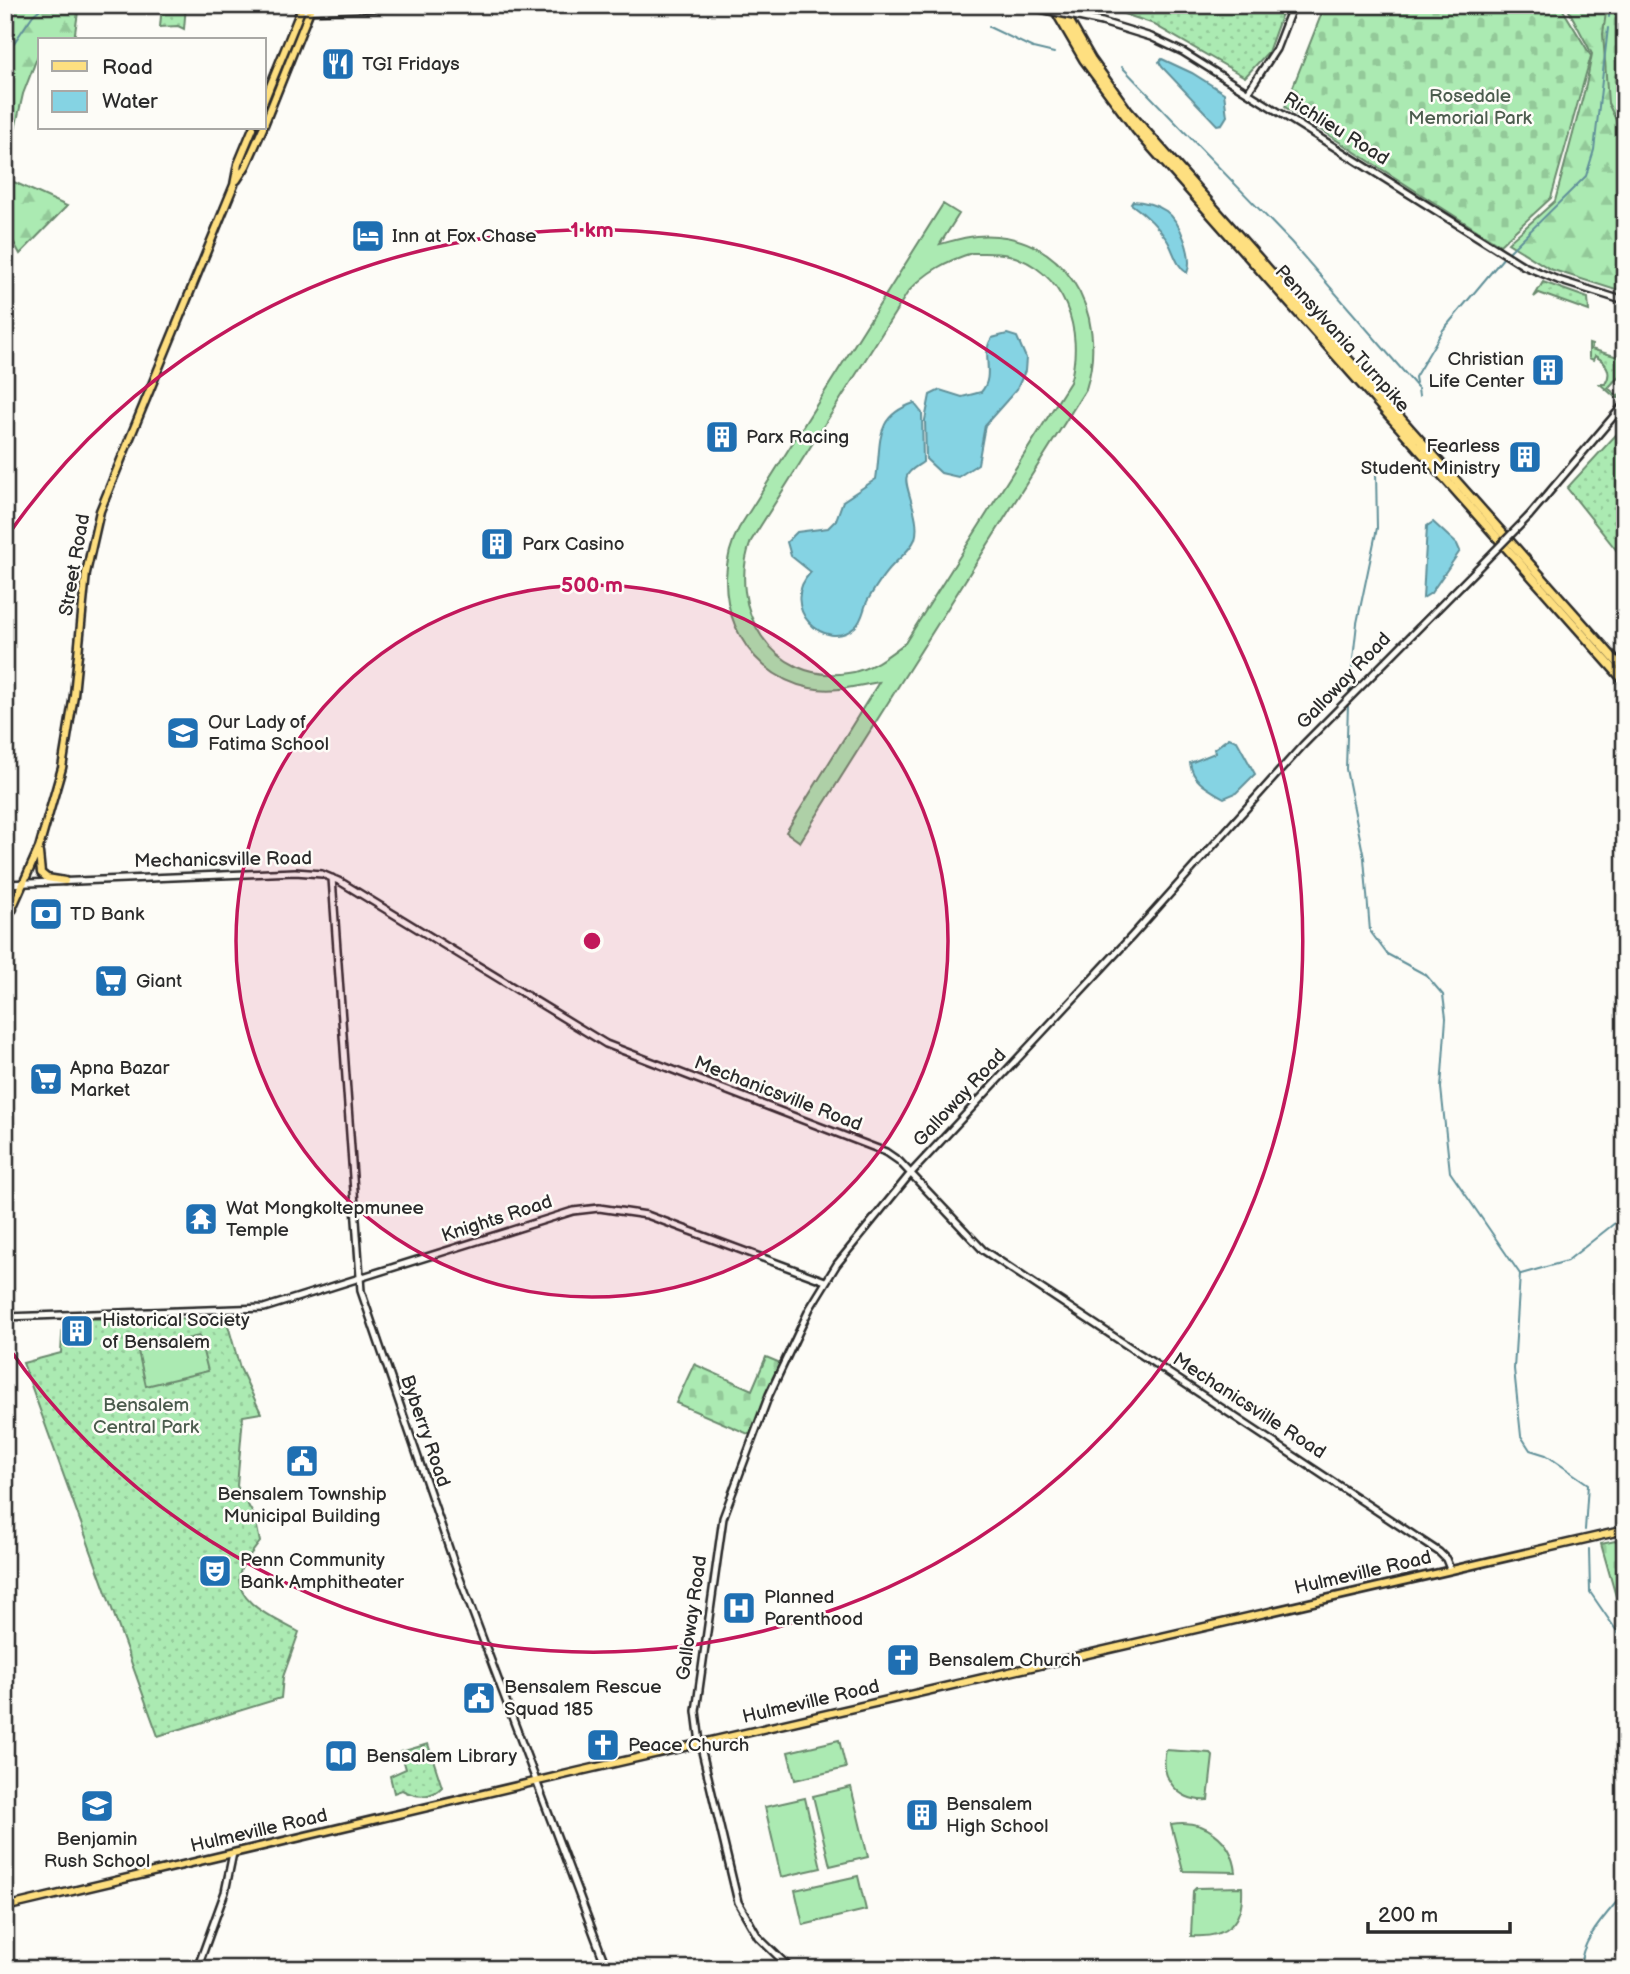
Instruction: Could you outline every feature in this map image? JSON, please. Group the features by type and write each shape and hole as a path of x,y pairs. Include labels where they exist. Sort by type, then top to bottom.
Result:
{"highway":[{"name":"Pennsylvania Turnpike","path":"1052,5 1084,61 1136,130 1625,682"},
{"name":"Pennsylvania Turnpike","path":"1060,5 1091,59 1128,111 1625,671"}],"main road":[{"path":"266,96 301,8 457,5"},
{"name":"Richlieu Road","path":"1021,5 1102,22 1167,44 1524,266 1625,301"},
{"path":"1248,92 1276,49 1293,5"},
{"name":"Street Road","path":"266,118 311,8"},
{"name":"Street Road","path":"5,924 39,848 67,745 86,573 100,511 234,185 252,130"},
{"name":"Street Road","path":"234,185 261,130"},
{"path":"246,145 254,149"},
{"name":"Galloway Road","path":"791,1969 758,1937 738,1902 700,1743 696,1720 697,1694 723,1518 769,1395 825,1281 911,1173 1132,936 1303,745 1529,516 1625,403"},
{"path":"39,848 41,873 47,878 65,881"},
{"name":"Mechanicsville Road","path":"5,886 65,881 295,872 317,873 332,878 606,1044 883,1151 911,1173 951,1220 983,1250 1439,1552 1450,1569"},
{"name":"Byberry Road","path":"332,878 359,1279 453,1560 607,1969"},
{"path":"5,886 12,899 13,909"},
{"name":"Knights Road","path":"5,1317 251,1310 359,1279 573,1211 599,1208 647,1215 825,1281"},
{"name":"Hulmeville Road","path":"5,1907 700,1743 1625,1530"},
{"path":"197,1969 225,1892 233,1853"}],"green space":[{"path":"5,5 79,5 74,38 38,38 38,55 23,94 5,174"},
{"path":"162,5 186,5 184,29 178,26 160,27"},
{"path":"1097,5 1285,5 1268,52 1245,77 1151,23"},
{"name":"Rosedale Memorial Park","path":"1325,5 1560,5 1591,56 1551,198 1500,245 1285,107"},
{"path":"1566,5 1612,5 1608,103 1625,138 1625,293 1550,269 1508,243 1555,201 1586,85 1592,54"},
{"path":"1607,5 1625,5 1625,138 1608,103 1603,34"},
{"path":"5,178 67,206 20,254 5,226"},
{"path":"943,204 959,214 940,244 976,236 1007,237 1034,246 1056,261 1073,281 1085,305 1091,332 1092,360 1086,389 800,842 786,832 879,682 836,689 810,688 785,679 764,665 747,647 735,626 728,602 726,577 730,552 739,528","holes":["972,253 1004,254 1028,263 1044,274 1057,289 1066,305 1075,343 1070,382 905,643 878,662 848,673 821,673 797,667 777,654 762,636 751,615 745,591 745,566 751,541 908,292 937,268"]},
{"path":"1543,282 1588,298 1589,311 1539,293 1534,297"},
{"path":"1589,344 1592,345 1591,349 1625,359 1625,370 1608,388 1618,396 1625,388 1622,398 1616,398 1600,384 1605,384 1608,371 1599,358 1589,358"},
{"path":"1625,425 1625,561 1567,488"},
{"name":"Bensalem Central Park","path":"226,1318 240,1368 261,1413 243,1416 237,1486 255,1517 260,1542 241,1569 239,1581 242,1591 258,1608 299,1632 283,1677 281,1698 158,1736 23,1363 61,1353 63,1319"},
{"path":"199,1336 208,1371 146,1386 138,1351"},
{"path":"766,1357 783,1364 753,1436 676,1403 694,1364 752,1390"},
{"path":"1625,1539 1625,1628 1601,1544"},
{"path":"839,1740 846,1768 795,1780 788,1752"},
{"path":"428,1744 442,1787 428,1795 402,1790 394,1793 390,1776 406,1769 401,1752"},
{"path":"1166,1750 1210,1753 1213,1756 1208,1800 1188,1797 1174,1787 1166,1770"},
{"path":"851,1787 868,1857 830,1866 813,1796"},
{"path":"805,1798 821,1868 781,1877 765,1807"},
{"path":"1171,1824 1195,1824 1214,1833 1229,1850 1236,1872 1183,1871"},
{"path":"858,1876 866,1910 803,1925 795,1890"},
{"path":"1242,1887 1240,1910 1230,1926 1214,1935 1191,1936 1193,1891 1196,1888"}],"water":[{"path":"1162,59 1192,73 1224,93 1227,116 1222,124 1217,125 1162,67 1159,62"},
{"path":"1133,201 1154,205 1171,216 1181,231 1187,249 1187,273 1163,235 1131,204"},
{"path":"1007,334 1017,337 1026,358 1025,371 1017,389 985,425 978,464 958,477 941,473 926,459 925,420 930,395 940,390 962,397 981,392 987,379 989,344 992,338"},
{"path":"914,403 922,413 923,462 910,472 906,480 916,521 915,539 879,582 855,627 843,634 831,635 819,631 809,623 802,612 799,599 802,586 811,572 791,556 787,542 797,532 828,528 836,520 843,501 876,479 880,442 886,423 901,409"},
{"path":"1433,522 1457,544 1460,551 1431,593 1423,598 1427,526"},
{"path":"1229,738 1237,741 1255,774 1236,793 1224,798 1194,776 1190,763 1215,753 1214,749"}],"waterway":[{"path":"5,56 33,15 45,5"},
{"path":"1609,17 1610,5"},
{"path":"989,27 1033,48 1054,53"},
{"path":"1509,252 1586,176 1594,150 1608,28"},
{"path":"1122,67 1291,242 1417,387"},
{"path":"1416,383 1415,377 1443,330 1504,257"},
{"path":"1418,389 1419,396"},
{"path":"1349,695 1357,623 1377,528 1376,471"},
{"path":"1348,704 1346,769 1364,858 1370,931 1387,954 1426,975 1443,995 1446,1018 1441,1088 1450,1172 1520,1274 1514,1369 1521,1436 1530,1450 1546,1455 1588,1484 1585,1530"},
{"path":"1521,1274 1567,1261 1625,1215"},
{"path":"1589,1549 1590,1592 1625,1643"},
{"path":"1581,1969 1581,1959 1589,1938 1625,1892"}],"place":[{"name":"TGI Fridays","path":"338,64"},
{"name":"Inn at Fox Chase","path":"368,236"},
{"name":"Christian Life Center","path":"1548,370"},
{"name":"Parx Racing","path":"722,437"},
{"name":"Fearless Student Ministry","path":"1525,457"},
{"name":"Parx Casino","path":"497,544"},
{"name":"Our Lady of Fatima School","path":"183,733"},
{"name":"TD Bank","path":"46,914"},
{"name":"Giant","path":"111,981"},
{"name":"Apna Bazar Market","path":"46,1079"},
{"name":"Wat Mongkoltepmunee Temple","path":"201,1219"},
{"name":"Historical Society of Bensalem","path":"77,1331"},
{"name":"Bensalem Township Municipal Building","path":"302,1461"},
{"name":"Penn Community Bank Amphitheater","path":"215,1571"},
{"name":"Planned Parenthood","path":"739,1608"},
{"name":"Bensalem Church","path":"903,1660"},
{"name":"Bensalem Rescue Squad 185","path":"479,1698"},
{"name":"Peace Church","path":"603,1745"},
{"name":"Bensalem Library","path":"341,1756"},
{"name":"Benjamin Rush School","path":"97,1806"},
{"name":"Bensalem High School","path":"922,1815"}]}
